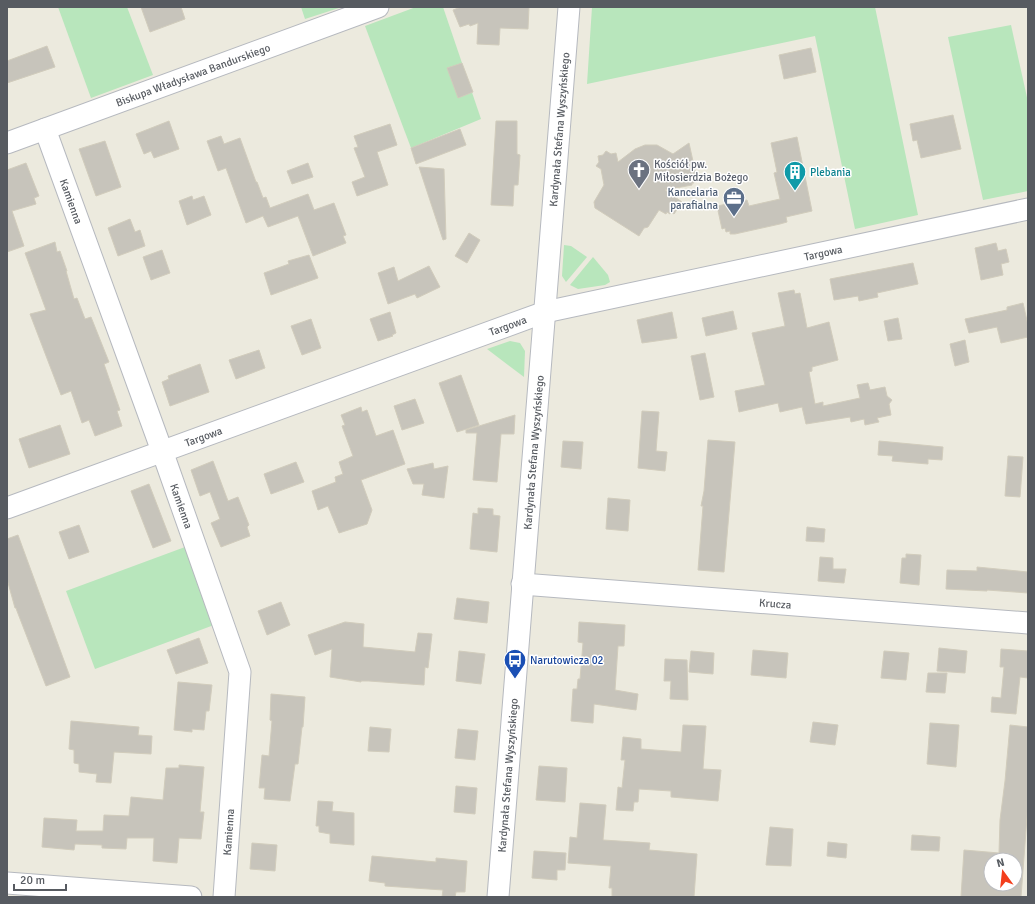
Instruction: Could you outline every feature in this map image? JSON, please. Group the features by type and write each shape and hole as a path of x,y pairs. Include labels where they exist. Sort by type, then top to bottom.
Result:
{"street":[{"name":"Biskupa Władysława Bandurskiego","path":"7,143 378,7"},
{"name":"Kardynała Stefana Wyszyńskiego","path":"498,897 569,7"},
{"name":"Kamienna","path":"45,129 163,452 240,672 224,897"},
{"name":"Targowa","path":"7,508 545,312 1028,209"},
{"name":"Krucza","path":"522,584 1028,622"},
{"path":"7,883 191,897"}],"green space":[{"path":"58,7 127,7 153,75 91,98"},
{"path":"301,7 342,7 305,19"},
{"path":"416,7 443,7 481,119 411,148 365,26"},
{"path":"592,7 875,7 918,215 855,229 815,36 587,84"},
{"path":"1011,25 1028,102 1028,191 983,200 948,37"},
{"path":"564,245 571,246 587,257 566,282 562,276"},
{"path":"593,257 608,275 610,282 605,285 578,289 570,285"},
{"path":"510,341 520,343 525,351 524,377 487,349"},
{"path":"185,547 214,625 95,669 66,591"}],"building":[{"path":"141,7 181,7 185,19 150,32"},
{"path":"461,7 529,7 528,29 500,28 499,45 477,44 478,23 460,27 453,10"},
{"path":"47,46 55,67 7,83 7,61"},
{"path":"811,48 816,72 784,79 779,55"},
{"path":"462,63 473,92 458,98 447,68"},
{"path":"953,115 961,149 921,158 917,140 913,141 910,124"},
{"path":"169,121 179,149 154,158 151,151 144,154 136,134"},
{"path":"496,121 517,121 517,154 520,155 518,185 514,185 513,206 491,205"},
{"path":"390,124 397,145 377,152 388,185 357,196 352,182 365,177 354,148 358,147 354,136"},
{"path":"460,129 466,145 416,164 411,148"},
{"path":"221,136 224,144 240,138 256,182 263,198 266,197 270,208 308,194 314,210 334,203 346,235 343,236 346,243 313,256 298,216 268,227 263,216 246,223 226,168 218,171 207,141"},
{"name":"Plebania","path":"797,137 812,211 786,217 787,222 735,234 730,234 730,231 726,232 725,228 722,229 717,206 747,200 749,206 780,199 774,173 777,172 771,143"},
{"path":"105,141 121,187 96,196 79,149"},
{"name":"Kościół pw. Miłosierdzia Bożego","path":"689,143 696,175 694,175 694,183 692,183 692,185 665,190 682,202 674,214 667,212 666,214 659,210 648,227 644,228 639,236 595,208 594,202 604,185 601,169 596,166 599,162 598,156 603,155 606,151 611,154 616,153 618,162 635,149 645,145 657,145 673,154"},
{"path":"26,163 39,196 34,198 36,204 12,211 24,246 7,252 7,170"},
{"path":"308,163 313,177 292,184 287,171"},
{"path":"419,167 444,169 446,239 443,240"},
{"path":"192,196 193,200 204,196 211,215 187,225 179,201"},
{"path":"130,219 135,232 140,230 145,246 118,256 108,228"},
{"path":"469,233 480,240 467,263 455,256"},
{"path":"55,242 57,252 60,251 67,271 74,299 77,298 85,319 91,317 109,362 104,364 120,410 117,411 122,426 95,436 89,420 82,423 71,391 61,395 30,314 46,310 25,253"},
{"path":"996,243 998,251 1006,249 1009,262 1001,264 1003,275 981,280 975,248"},
{"path":"162,250 170,273 151,280 143,257"},
{"path":"309,255 318,278 271,295 264,273 289,264 288,261"},
{"path":"913,263 918,284 877,293 878,297 859,301 858,296 834,300 830,279"},
{"path":"429,266 440,287 417,298 415,294 388,304 378,273 394,267 398,281"},
{"path":"794,290 795,294 800,293 807,328 829,322 838,360 812,367 812,371 809,372 815,404 823,402 823,406 860,398 857,385 868,383 870,390 885,387 887,396 892,400 889,404 891,415 877,418 879,422 865,425 864,419 851,422 850,417 806,424 802,407 780,412 778,403 739,412 735,391 765,385 752,333 785,326 778,293"},
{"path":"1023,303 1028,325 1028,337 1001,343 997,327 969,333 965,319 1007,310 1007,307"},
{"path":"733,311 737,329 706,336 702,318"},
{"path":"390,312 396,333 392,335 393,336 378,341 370,319"},
{"path":"672,312 677,338 642,343 637,320"},
{"path":"898,318 902,339 888,341 884,321"},
{"path":"311,319 321,348 302,355 291,326"},
{"path":"965,340 969,362 955,366 950,344"},
{"path":"259,350 265,368 236,379 229,360"},
{"path":"705,353 714,397 700,400 691,356"},
{"path":"200,364 209,392 170,406 162,382 169,379 168,376"},
{"path":"461,375 479,425 457,432 439,383"},
{"path":"415,399 424,423 402,430 394,406"},
{"path":"361,407 362,412 367,410 376,436 393,430 405,464 361,480 372,510 367,524 339,533 328,506 318,510 312,491 336,482 335,477 343,474 339,462 353,456 342,426 345,425 341,415"},
{"path":"642,411 659,412 656,451 667,452 665,471 638,468"},
{"path":"515,415 514,434 501,434 497,482 473,480 477,433 466,433 466,430"},
{"path":"60,425 70,454 29,468 19,439"},
{"path":"708,440 735,442 724,572 698,570 703,506 701,506 704,491"},
{"path":"563,441 583,442 581,469 561,467"},
{"path":"879,441 943,447 942,460 928,459 928,464 892,461 893,456 878,455"},
{"path":"1008,456 1023,457 1020,497 1005,496"},
{"path":"213,461 228,501 238,497 249,525 247,527 250,536 221,547 211,523 220,519 210,492 200,496 191,470"},
{"path":"296,462 304,482 271,494 264,474"},
{"path":"433,463 434,469 448,466 444,498 422,495 424,484 413,484 407,469"},
{"path":"149,484 171,541 153,548 131,491"},
{"path":"608,498 630,500 628,531 606,529"},
{"path":"478,508 493,509 493,515 500,516 497,552 470,549 473,513 478,514"},
{"path":"79,525 89,552 69,559 59,532"},
{"path":"807,527 825,529 824,542 806,541"},
{"path":"18,535 70,677 46,686 15,608 7,579 7,539"},
{"path":"906,554 921,555 919,585 900,583 902,558 906,558"},
{"path":"820,557 833,558 833,569 846,569 844,583 818,581"},
{"path":"977,567 1028,572 1028,593 946,589 947,570 977,571"},
{"path":"457,598 489,602 487,623 454,619"},
{"path":"281,602 290,625 267,635 258,611"},
{"path":"345,622 364,624 363,647 415,652 418,633 432,634 428,668 425,667 424,685 369,681 361,682 330,677 332,649 315,655 308,635"},
{"path":"579,622 625,625 624,646 618,646 615,690 638,694 636,710 594,704 593,723 571,721 573,689 577,689 578,679 580,679 583,643 578,642"},
{"path":"199,638 208,663 176,674 167,650"},
{"path":"939,648 967,651 965,673 937,671"},
{"path":"1001,649 1028,651 1028,678 1020,677 1016,714 991,712 992,697 1001,698 1004,667 1000,667"},
{"path":"753,650 788,653 786,678 751,675"},
{"path":"459,651 485,654 481,684 456,681"},
{"path":"691,651 714,653 713,674 689,672"},
{"path":"884,651 909,653 906,680 881,678"},
{"path":"665,659 687,660 688,700 670,699 671,681 664,681"},
{"path":"928,673 947,673 945,693 926,692"},
{"path":"178,682 212,685 209,711 206,711 204,730 192,729 192,732 174,730"},
{"path":"271,694 305,697 298,764 295,764 290,801 264,799 265,788 259,788 262,755 269,756 272,721 270,720"},
{"path":"71,721 139,727 138,735 152,736 151,754 114,752 111,783 96,782 97,774 79,772 79,764 74,763 74,750 69,749"},
{"path":"813,722 838,725 835,745 810,742"},
{"path":"930,723 959,725 956,767 927,764"},
{"path":"683,725 706,726 703,769 721,770 718,801 671,797 671,791 639,789 638,802 634,802 633,811 616,810 618,787 622,788 625,760 621,760 623,737 641,739 641,749 681,752"},
{"path":"1010,725 1028,727 1028,804 1023,870 1023,852 999,852 1000,820"},
{"path":"370,727 391,729 389,752 368,751"},
{"path":"458,729 478,731 475,760 455,758"},
{"path":"179,765 204,767 200,812 204,812 201,839 179,838 177,863 153,861 154,838 127,838 126,849 102,848 102,845 75,844 74,850 42,847 44,818 77,820 76,831 103,831 104,815 129,816 131,797 163,800 166,768 179,768"},
{"path":"539,766 567,768 565,802 536,800"},
{"path":"456,786 477,788 475,814 454,812"},
{"path":"318,801 333,802 332,811 354,813 354,845 330,843 330,834 319,832 319,826 316,826"},
{"path":"580,803 606,805 603,840 650,843 649,850 697,854 694,897 612,897 612,888 609,888 611,866 568,863 570,837 577,838"},
{"path":"770,827 793,829 791,866 766,865"},
{"path":"912,835 940,837 939,851 911,850"},
{"path":"828,842 847,844 846,858 827,856"},
{"path":"252,843 277,845 275,871 250,869"},
{"path":"964,850 987,852 983,852 983,892 1021,892 1021,897 961,897"},
{"path":"534,851 566,853 565,870 557,870 557,880 532,878"},
{"path":"372,856 436,862 436,858 467,861 465,892 456,892 455,897 442,897 443,890 385,886 385,883 369,881"}],"place":[{"name":"Kościół pw. Miłosierdzia Bożego","path":"639,190"},
{"name":"Plebania","path":"795,192"},
{"name":"Kancelaria parafialna","path":"734,218"},
{"name":"Narutowicza 02","path":"515,680"}]}
